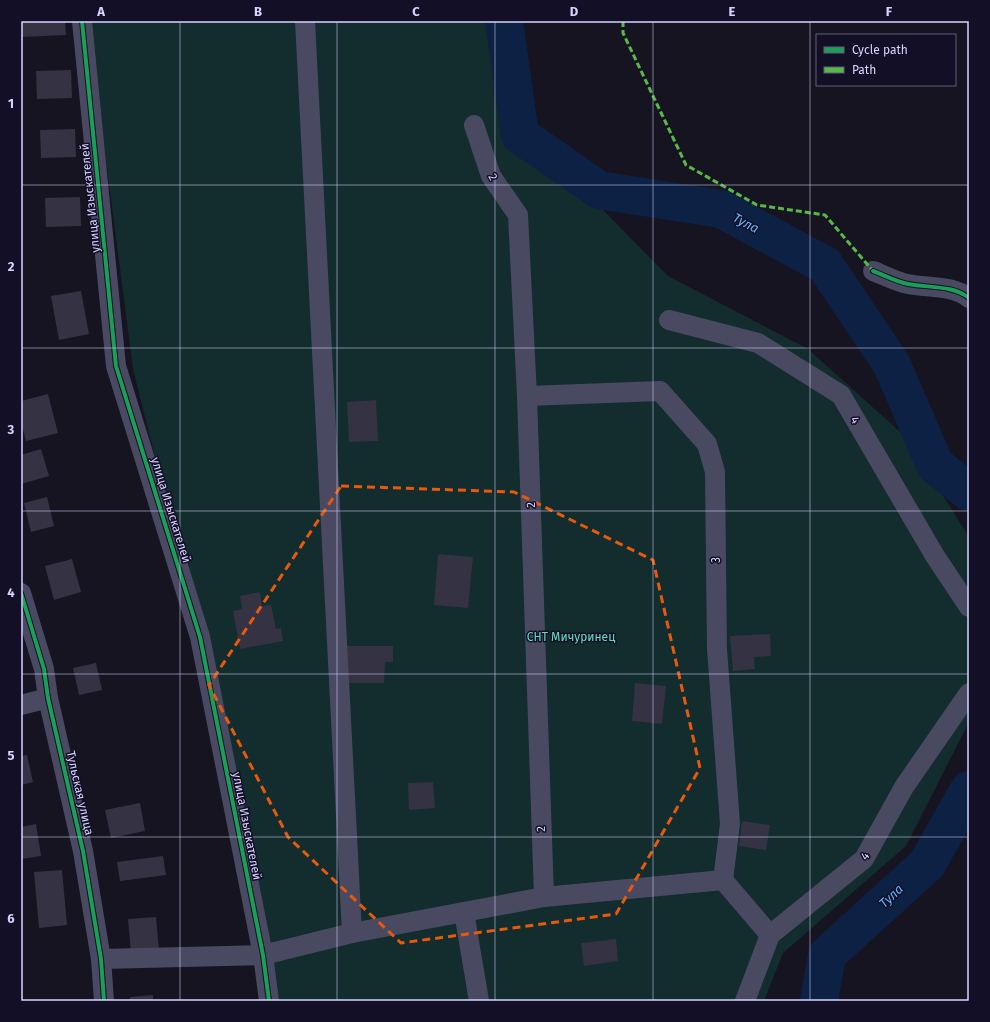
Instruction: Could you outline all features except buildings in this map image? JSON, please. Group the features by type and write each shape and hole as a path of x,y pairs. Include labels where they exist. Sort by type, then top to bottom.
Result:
{"street":[{"name":"улица Изыскателей","path":"82,21 116,366 200,637 263,955 269,1001"},
{"path":"305,21 352,933"},
{"name":"2","path":"474,125 491,176 518,215 527,396 544,896"},
{"path":"873,270 907,284 941,288 964,293 969,298"},
{"name":"4","path":"669,320 758,343 841,395 935,556 969,607"},
{"name":"3","path":"527,396 660,391 707,444 715,472 717,649 730,824 723,880"},
{"name":"Тульская улица","path":"21,593 44,669 48,698 83,851 101,959 104,1001"},
{"name":"4","path":"770,935 864,859 904,787 969,693"},
{"path":"21,705 48,698"},
{"path":"101,959 263,955 352,933 544,896 723,880 770,935 745,1001"},
{"path":"464,912 479,1001"}],"highlighted area":[{"path":"341,486 514,492 653,560 700,768 616,914 401,943 288,837 209,685"}],"green space":[{"name":"СНТ Мичуринец","path":"88,21 504,21 539,145 668,276 808,349 907,438 969,537 969,722 906,846 783,953 764,1001 269,1001 200,637 133,369"}],"waterway":[{"name":"Тула","path":"504,21 520,135 599,190 721,209 825,265 892,365 935,465 969,492"},
{"name":"Тула","path":"819,1001 827,955 927,864 969,790"}],"marked path":[{"path":"623,21 623,33 686,165 757,205 825,215 873,271"}],"cycle path":[{"path":"82,21 116,366 200,637 263,955 269,1001"},
{"path":"873,271 904,283 956,291 969,298"},
{"path":"21,593 44,669 48,698 83,851 101,959 104,1001"}]}
